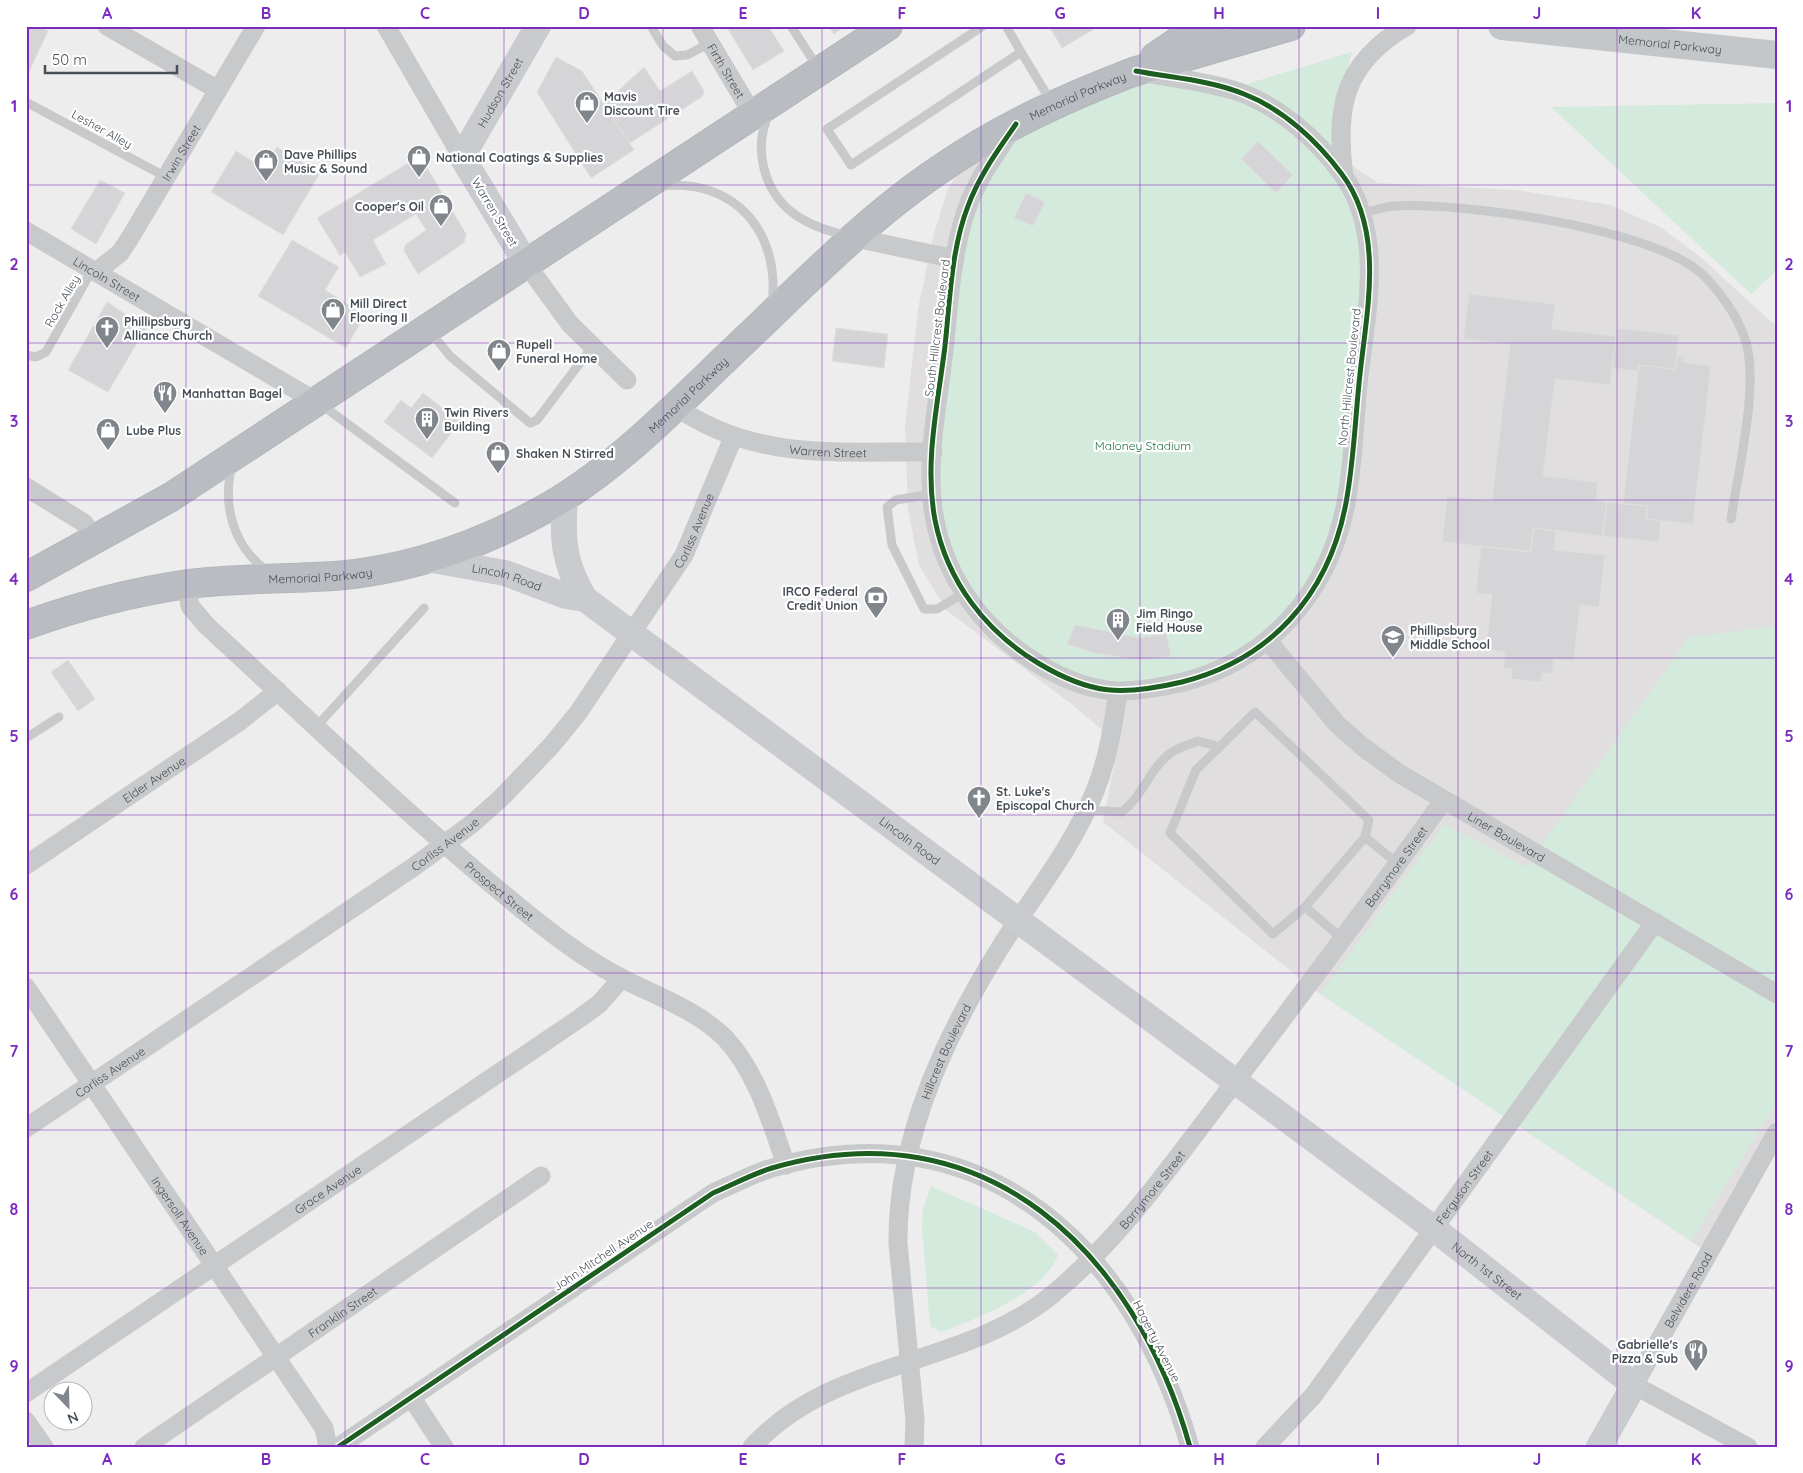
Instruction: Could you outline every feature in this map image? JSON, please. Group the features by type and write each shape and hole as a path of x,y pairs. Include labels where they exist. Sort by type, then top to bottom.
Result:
{"highway":[{"path":"26,578 170,497 645,188 888,26"},
{"path":"1136,72 1180,40 1210,26"},
{"name":"Memorial Parkway","path":"26,625 113,598 187,584 362,572 427,559 501,532 565,497 604,469 675,406 855,238 937,171 1016,124 1053,105 1136,72 1291,26"}],"main road":[{"name":"Hudson Street","path":"462,157 538,26"},
{"name":"Memorial Parkway","path":"1502,26 1773,53"},
{"name":"Warren Street","path":"462,157 527,265"},
{"name":"Lincoln Road","path":"565,497 563,535 565,556 572,577 585,599 1235,1081"},
{"name":"Lincoln Road","path":"427,559 505,573 566,596 585,599"},
{"name":"North 1st Street","path":"1235,1081 1433,1228 1634,1385"},
{"name":"Belvidere Road","path":"1599,1447 1634,1385"}],"street":[{"path":"108,26 218,90"},
{"name":"Irwin Street","path":"96,272 120,253 256,26"},
{"name":"Warren Street","path":"386,26 462,157"},
{"name":"Firth Street","path":"700,26 753,115"},
{"name":"North Hillcrest Boulevard","path":"1344,176 1340,128 1344,98 1349,85 1370,54 1388,37 1407,26"},
{"name":"North Hillcrest Boulevard","path":"1118,692 1165,686 1217,671 1241,660 1268,641 1290,622 1322,576 1332,552 1346,506 1370,261 1367,237 1361,214 1344,176 1305,134 1276,111 1255,98 1195,80 1136,72"},
{"name":"South Hillcrest Boulevard","path":"1016,124 976,188 962,225 955,259 933,452 932,494 934,515 942,549 964,593 979,614 996,631 1031,659 1075,683 1091,689 1118,692"},
{"name":"Lincoln Street","path":"26,232 317,402"},
{"name":"South Hillcrest Boulevard","path":"855,238 955,259"},
{"name":"Warren Street","path":"527,265 570,324 627,380"},
{"name":"Warren Street","path":"675,406 693,418 734,438 782,448 933,452"},
{"name":"Corliss Avenue","path":"26,1128 446,844 501,798 551,746 578,713 684,556 734,438"},
{"path":"26,487 84,523 96,540"},
{"name":"Prospect Street","path":"187,584 190,606 197,616 446,844 540,924 588,958 699,1019 723,1036 734,1048 751,1075 773,1127 786,1165"},
{"name":"Liner Boulevard","path":"1268,641 1337,724 1363,747 1400,774 1443,801 1777,994"},
{"name":"Elder Avenue","path":"26,865 240,721 278,691"},
{"name":"Hillcrest Boulevard","path":"914,1447 915,1420 898,1243 898,1213 916,1125 951,1036 1004,943 1055,867 1087,810 1095,792 1111,740 1118,692"},
{"name":"Barrymore Street","path":"752,1447 779,1420 805,1402 860,1377 967,1341 1006,1324 1054,1293 1129,1216 1166,1172 1343,938 1443,801"},
{"name":"Ferguson Street","path":"1265,1447 1313,1396 1655,922"},
{"name":"Grace Avenue","path":"26,1393 580,1018 605,999 622,978"},
{"name":"Ingersoll Avenue","path":"28,992 324,1428 328,1447"},
{"name":"Belvidere Road","path":"1634,1385 1777,1132"},
{"name":"John Mitchell Avenue","path":"338,1447 713,1194 771,1169 786,1165 838,1156 908,1158"},
{"name":"Hagerty Avenue","path":"908,1158 944,1164 1006,1188 1040,1209 1066,1230 1122,1297 1157,1360 1174,1398 1190,1447"},
{"name":"Franklin Street","path":"144,1447 541,1176"},
{"name":"North 1st Street","path":"1634,1385 1748,1447"},
{"path":"411,1397 444,1447"},
{"path":"26,1421 44,1447"}],"lane":[{"path":"651,26 663,46 675,56 687,55 710,43"},
{"path":"792,26 820,71"},
{"path":"983,26 827,129 851,165 1021,52"},
{"path":"1006,26 1053,105"},
{"path":"776,100 762,134 761,148 762,161 771,188 786,208 796,215 821,228 855,238"},
{"name":"Lesher Alley","path":"26,102 166,177"},
{"path":"645,188 671,185 700,187 721,194 741,208 757,226 768,251 774,281 771,315"},
{"path":"1361,214 1392,206 1505,213 1574,225 1642,243 1670,255 1700,272 1734,315 1745,339 1750,364 1750,388 1731,519"},
{"name":"Rock Alley","path":"26,355 36,357 46,352 87,279 96,272"},
{"path":"429,329 450,356 530,423 537,420 592,347"},
{"path":"317,402 455,503"},
{"path":"234,455 227,489 232,521 244,548 252,558 280,579"},
{"path":"932,494 896,500 887,507 892,545 924,609 937,609 964,593"},
{"path":"316,726 424,608"},
{"path":"1256,712 1369,820 1365,837 1305,907 1273,934 1170,833 1196,770 1256,712"},
{"path":"26,738 59,717"},
{"path":"1087,810 1122,812 1132,804 1154,770 1172,752 1198,741 1220,747"},
{"path":"1365,837 1398,864"},
{"path":"1305,907 1343,938"}],"shaded area":[{"name":"Phillipsburg Middle School","path":"1040,124 1351,165 1378,183 1516,190 1610,205 1660,227 1698,255 1777,327 1777,1116 1701,1248 1320,994 1103,822 1114,765 1101,729 1074,706 946,610 919,565 908,510 905,426 918,309 934,233 948,189 960,170"}],"green space":[{"name":"Maloney Stadium","path":"1352,52 1338,102 1335,166 1367,237 1350,468 1308,599 1217,671 1091,689 979,614 934,515 955,259 993,157 1053,105 1133,72 1230,89"},
{"path":"1777,103 1777,270 1751,294 1551,107"},
{"path":"1777,626 1777,1102 1691,1241 1320,994 1444,824 1526,867 1689,637"},
{"path":"931,1186 1035,1232 1058,1255 1050,1269 1024,1293 990,1312 941,1332 930,1326 922,1229 923,1208"}],"building":[{"path":"26,26 37,26 48,31 27,76"},
{"path":"726,26 768,26 784,51 753,70"},
{"path":"828,26 845,26 834,34"},
{"path":"1049,26 1099,26 1062,48"},
{"name":"Mavis Discount Tire","path":"556,57 582,71 634,150 591,178 537,92"},
{"path":"644,67 660,91 692,71 704,91 703,96 630,143 604,104"},
{"path":"1258,141 1293,175 1276,193 1241,159"},
{"name":"Dave Phillips Music & Sound","path":"277,147 320,173 283,235 211,192 236,151 264,168"},
{"path":"420,156 466,234 464,243 418,274 404,251 405,245 426,230 416,214 373,240 386,264 360,277 345,252 340,256 317,218"},
{"path":"100,180 125,193 96,244 71,229"},
{"path":"1026,193 1045,202 1033,226 1014,218"},
{"path":"292,240 339,267 325,290 365,315 346,348 258,296"},
{"path":"1469,294 1555,304 1552,329 1616,336 1610,385 1555,379 1543,476 1598,482 1596,501 1607,502 1603,536 1533,528 1531,552 1442,542 1447,496 1492,501 1510,344 1463,339"},
{"name":"Phillipsburg Alliance Church","path":"107,302 146,328 108,392 68,370"},
{"path":"836,328 888,334 884,368 832,361"},
{"path":"1617,328 1679,335 1675,369 1639,365 1639,371 1612,368"},
{"path":"1677,356 1684,357 1683,362 1711,366 1693,524 1646,519 1648,506 1623,504 1639,365 1675,369"},
{"name":"Twin Rivers Building","path":"423,393 460,422 432,458 384,422 401,400 411,408"},
{"path":"1607,502 1648,506 1646,519 1661,521 1659,542 1603,536"},
{"path":"1533,528 1556,531 1554,550 1605,555 1599,607 1580,605 1574,661 1554,659 1552,674 1542,673 1541,682 1511,679 1512,669 1503,668 1505,652 1486,649 1492,595 1476,593 1481,546 1531,552"},
{"name":"Jim Ringo Field House","path":"1075,625 1141,638 1166,633 1171,656 1140,660 1094,653 1067,644"},
{"path":"68,660 95,699 78,711 51,672"}],"cycle path":[{"path":"1016,124 989,164 972,195 958,240 931,455 932,498 941,542 959,584 985,620 1019,650 1057,674 1091,687 1124,691 1161,687 1214,672 1242,658 1268,640 1290,620 1309,596 1324,569 1336,540 1345,508 1352,458 1369,297 1370,270 1368,245 1364,219 1355,195 1341,173 1321,149 1286,117 1258,100 1218,85 1136,71"},
{"path":"338,1447 713,1193 772,1168 849,1154 920,1158 984,1178 1041,1211 1090,1257 1132,1312 1165,1376 1190,1447"}],"place":[{"name":"Mavis Discount Tire","path":"587,124"},
{"name":"National Coatings & Supplies","path":"419,178"},
{"name":"Dave Phillips Music & Sound","path":"266,182"},
{"name":"Cooper's Oil","path":"441,227"},
{"name":"Mill Direct Flooring II","path":"333,331"},
{"name":"Phillipsburg Alliance Church","path":"107,349"},
{"name":"Rupell Funeral Home","path":"499,372"},
{"name":"Manhattan Bagel","path":"165,414"},
{"name":"Twin Rivers Building","path":"427,440"},
{"name":"Lube Plus","path":"108,451"},
{"name":"Shaken N Stirred","path":"498,474"},
{"name":"IRCO Federal Credit Union","path":"876,619"},
{"name":"Jim Ringo Field House","path":"1118,641"},
{"name":"Phillipsburg Middle School","path":"1393,658"},
{"name":"St. Luke's Episcopal Church","path":"979,819"},
{"name":"Gabrielle's Pizza & Sub","path":"1696,1372"}]}
